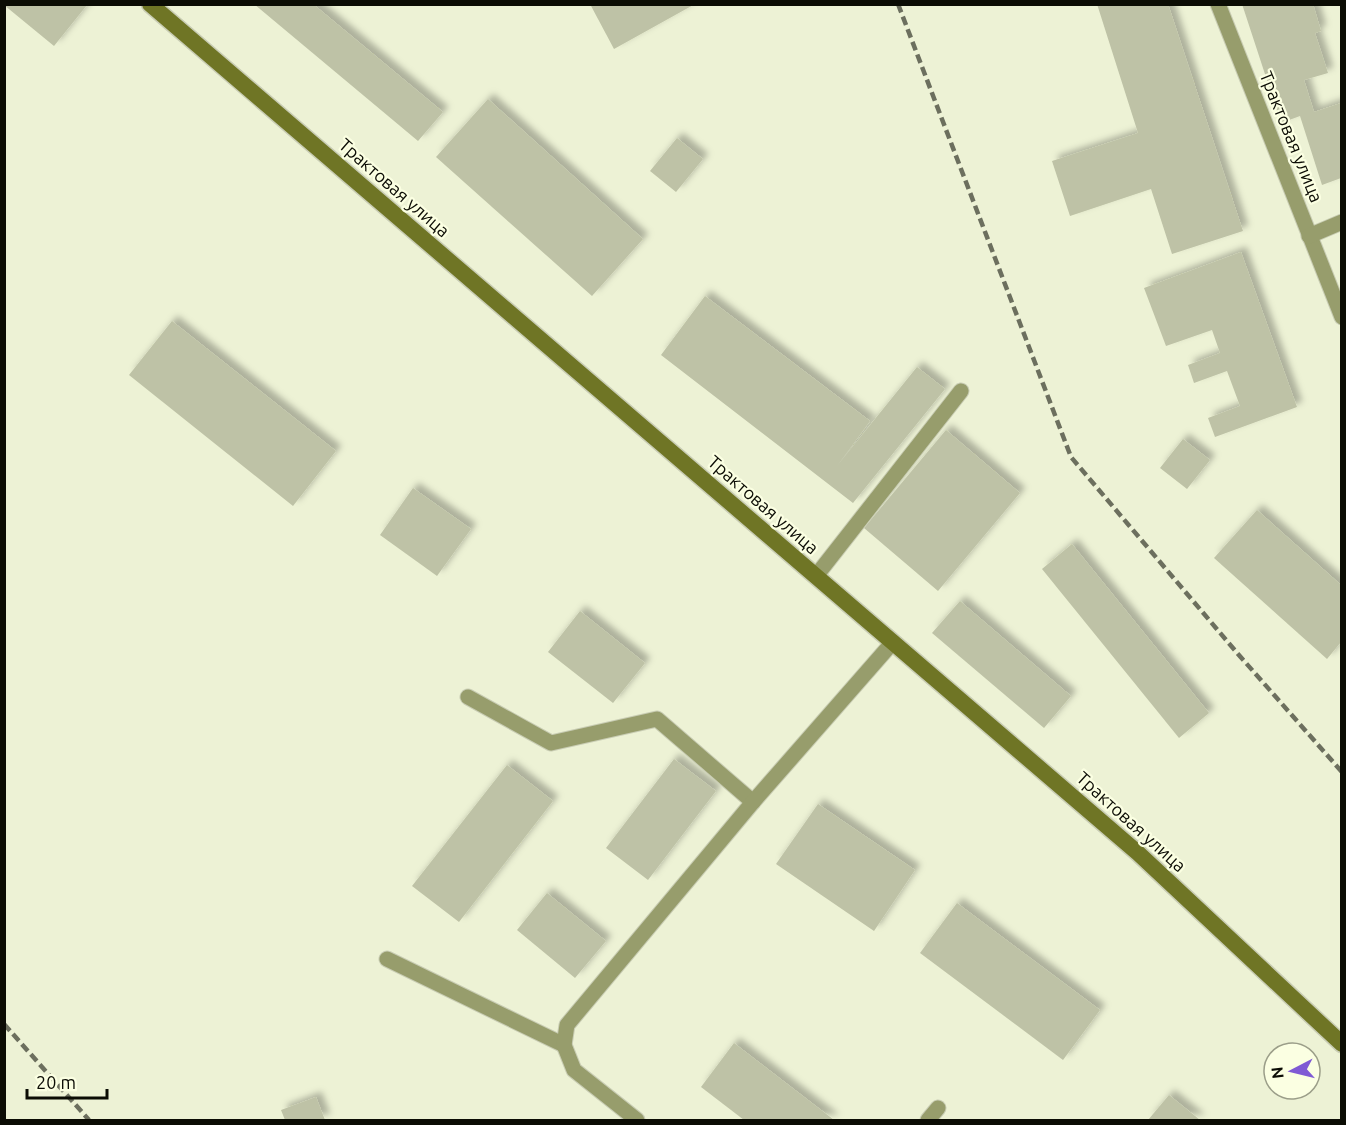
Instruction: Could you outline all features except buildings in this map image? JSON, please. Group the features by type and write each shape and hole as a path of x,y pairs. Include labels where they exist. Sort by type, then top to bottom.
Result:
{"main road":[{"name":"Трактовая улица","path":"150,4 1138,853 1341,1044"}],"lane":[{"name":"Трактовая улица","path":"1218,4 1341,317"},
{"path":"1309,236 1341,222"},
{"path":"816,576 961,391"},
{"path":"637,1120 574,1070 564,1045 567,1024 753,802 893,642"},
{"path":"468,697 551,743 657,719 753,802"},
{"path":"387,959 564,1045"},
{"path":"928,1120 938,1108"}],"railway":[{"path":"898,4 1071,457 1238,654 1342,772"},
{"path":"4,1024 89,1120"}]}
